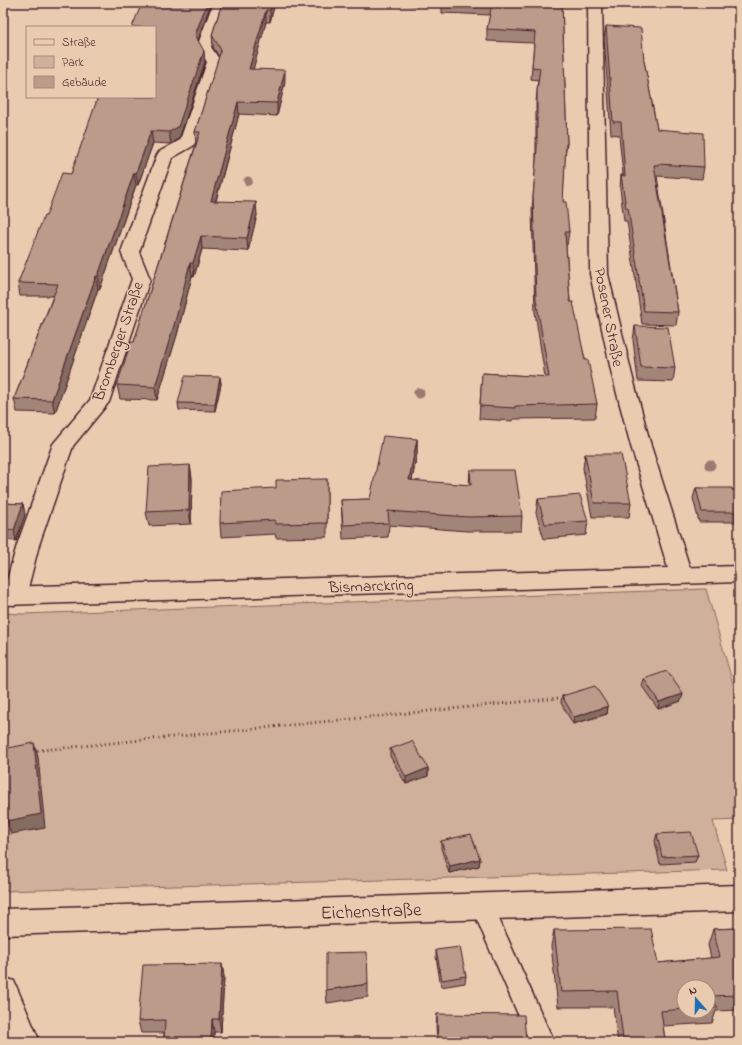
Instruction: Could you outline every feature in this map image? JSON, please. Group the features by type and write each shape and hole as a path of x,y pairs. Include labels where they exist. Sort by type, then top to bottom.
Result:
{"street":[{"name":"Bromberger Straße","path":"9,596 63,444 99,402 141,279 130,252 165,155 187,143 214,62 204,47 218,6 222,3"},
{"name":"Posener Straße","path":"595,3 600,274 622,375 641,446 681,575"},
{"name":"Bismarckring","path":"9,596 739,574"},
{"name":"Eichenstraße","path":"3,922 739,898"},
{"path":"3,991 25,1042"}],"lane":[{"path":"482,906 542,1042"}],"path":[{"path":"27,751 559,698"}],"green space":[{"path":"706,589 739,705 739,820 713,821 727,870 3,891 3,613 23,614"}],"building":[{"path":"142,3 207,3 195,35 204,51 178,127 169,132 151,131 136,173 134,173 98,276 96,276 52,400 14,399 58,284 18,283 62,173 71,174 98,98 156,98 156,26 132,26"},
{"path":"222,3 272,3 270,10 266,10 249,69 285,70 277,103 238,102 211,201 256,202 247,238 201,236 193,263 190,263 175,322 155,387 117,385 131,342 134,342 200,132 195,132 221,50 212,35"},
{"path":"492,3 562,3 567,144 563,202 566,202 569,232 565,232 570,302 573,302 585,360 588,360 597,404 515,406 515,408 480,406 482,373 549,377 536,299 533,197 537,148 537,91 540,68 532,67 535,32 487,29"},
{"path":"606,26 641,28 644,61 657,129 703,133 704,167 654,165 678,312 644,311 628,208 626,208 621,175 625,176 621,122 613,122"},
{"path":"635,326 668,327 675,368 641,367"},
{"path":"185,376 220,377 215,404 178,403"},
{"path":"383,436 417,439 409,480 471,485 470,470 515,470 522,516 468,517 388,511 389,523 343,525 341,500 370,499"},
{"path":"585,454 621,454 631,503 594,503"},
{"path":"190,465 189,510 146,512 149,467"},
{"path":"327,479 327,523 275,524 275,520 220,523 221,491 276,488 276,480"},
{"path":"696,488 732,488 732,490 739,490 739,512 702,512"},
{"path":"580,495 588,521 545,524 538,499"},
{"path":"3,503 23,504 14,530 3,529"},
{"path":"667,671 683,694 659,702 644,679"},
{"path":"595,686 608,706 574,717 562,696"},
{"path":"412,741 428,768 406,777 390,749"},
{"path":"34,743 41,814 7,821 3,771 3,749"},
{"path":"691,832 698,855 662,857 657,834"},
{"path":"471,834 480,859 450,866 441,841"},
{"path":"739,928 739,995 716,996 716,979 676,979 676,1010 661,1011 665,1040 623,1039 617,991 561,992 554,930 651,929 658,963 720,957 713,929"},
{"path":"460,947 466,976 442,980 436,950"},
{"path":"367,952 368,984 326,990 326,953"},
{"path":"222,964 219,1019 212,1019 211,1042 164,1042 165,1020 138,1021 143,965"},
{"path":"437,1014 524,1015 526,1042 438,1042"}]}
